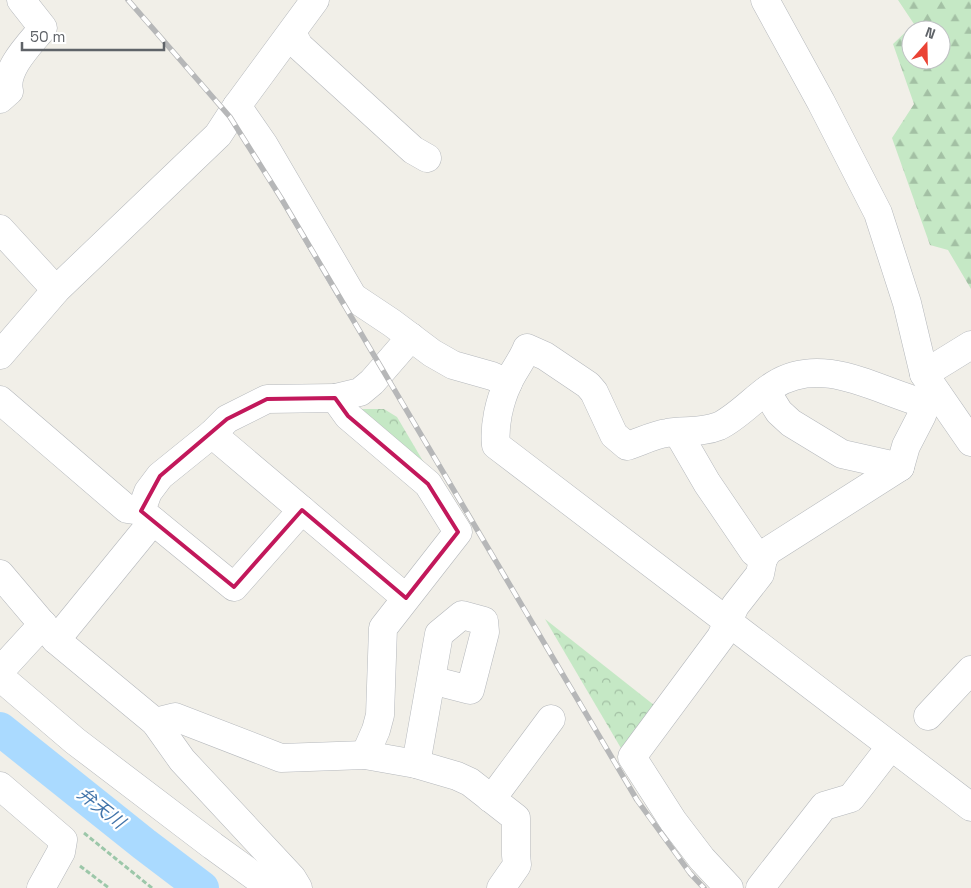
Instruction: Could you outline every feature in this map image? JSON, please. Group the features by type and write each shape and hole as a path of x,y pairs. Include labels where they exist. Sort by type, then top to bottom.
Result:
{"street":[{"path":"0,99 9,90 8,85 15,61 43,28 21,0"},
{"path":"0,355 56,290 218,135 236,106 315,0"},
{"path":"765,0 878,212 908,303 929,391 971,442"},
{"path":"292,33 299,46 413,150 427,158"},
{"path":"236,106 264,145 353,296 432,353 453,365 492,376 508,384"},
{"path":"0,229 56,290"},
{"path":"0,671 50,632 147,516 148,492 160,476 212,434 227,419 267,399 335,398 360,392 372,382 411,337"},
{"path":"971,345 929,391 909,400 874,385 850,378 826,374 794,375 773,385 721,425 709,430 661,434 627,446 614,435 594,392 588,385 545,356 527,348 508,384 499,410 496,438 496,446 971,807"},
{"path":"729,888 702,859 673,822 632,757 721,637 735,606 760,574 763,559 768,551 900,467 906,446 922,416 929,391"},
{"path":"766,392 779,412 791,423 842,454 900,467"},
{"path":"335,398 348,416 428,484 458,532 383,628 380,715 376,730 365,755"},
{"path":"0,400 127,509 147,516 234,587 302,510"},
{"path":"678,433 745,539 754,552 763,559"},
{"path":"212,434 406,598"},
{"path":"0,574 50,632 154,722 182,760 292,878 298,888"},
{"path":"928,716 971,670"},
{"path":"0,677 75,741 212,846 271,888"},
{"path":"416,764 431,680"},
{"path":"154,722 175,718 281,758 365,755 416,764 457,776 470,782 516,818 517,865 502,888"},
{"path":"490,798 500,789 551,719"},
{"path":"760,888 824,806 851,798 891,746"},
{"path":"0,786 63,840 62,852 41,888"}],"path":[{"path":"62,852 109,888"}],"highlighted area":[{"path":"335,398 348,416 428,484 458,532 406,598 302,510 234,587 141,511 160,476 227,419 267,399"}],"green space":[{"path":"898,0 971,0 971,289 948,250 930,245 892,138 914,104 902,70 951,70 951,20 911,20"},
{"path":"901,36 901,67 893,44"},
{"path":"360,409 384,409 397,417 433,478"},
{"path":"545,619 659,709 625,755"}],"waterway":[{"name":"弁天川","path":"0,729 202,888"}],"railway":[{"path":"128,0 230,117 281,198 637,800 690,873 704,888"}]}
